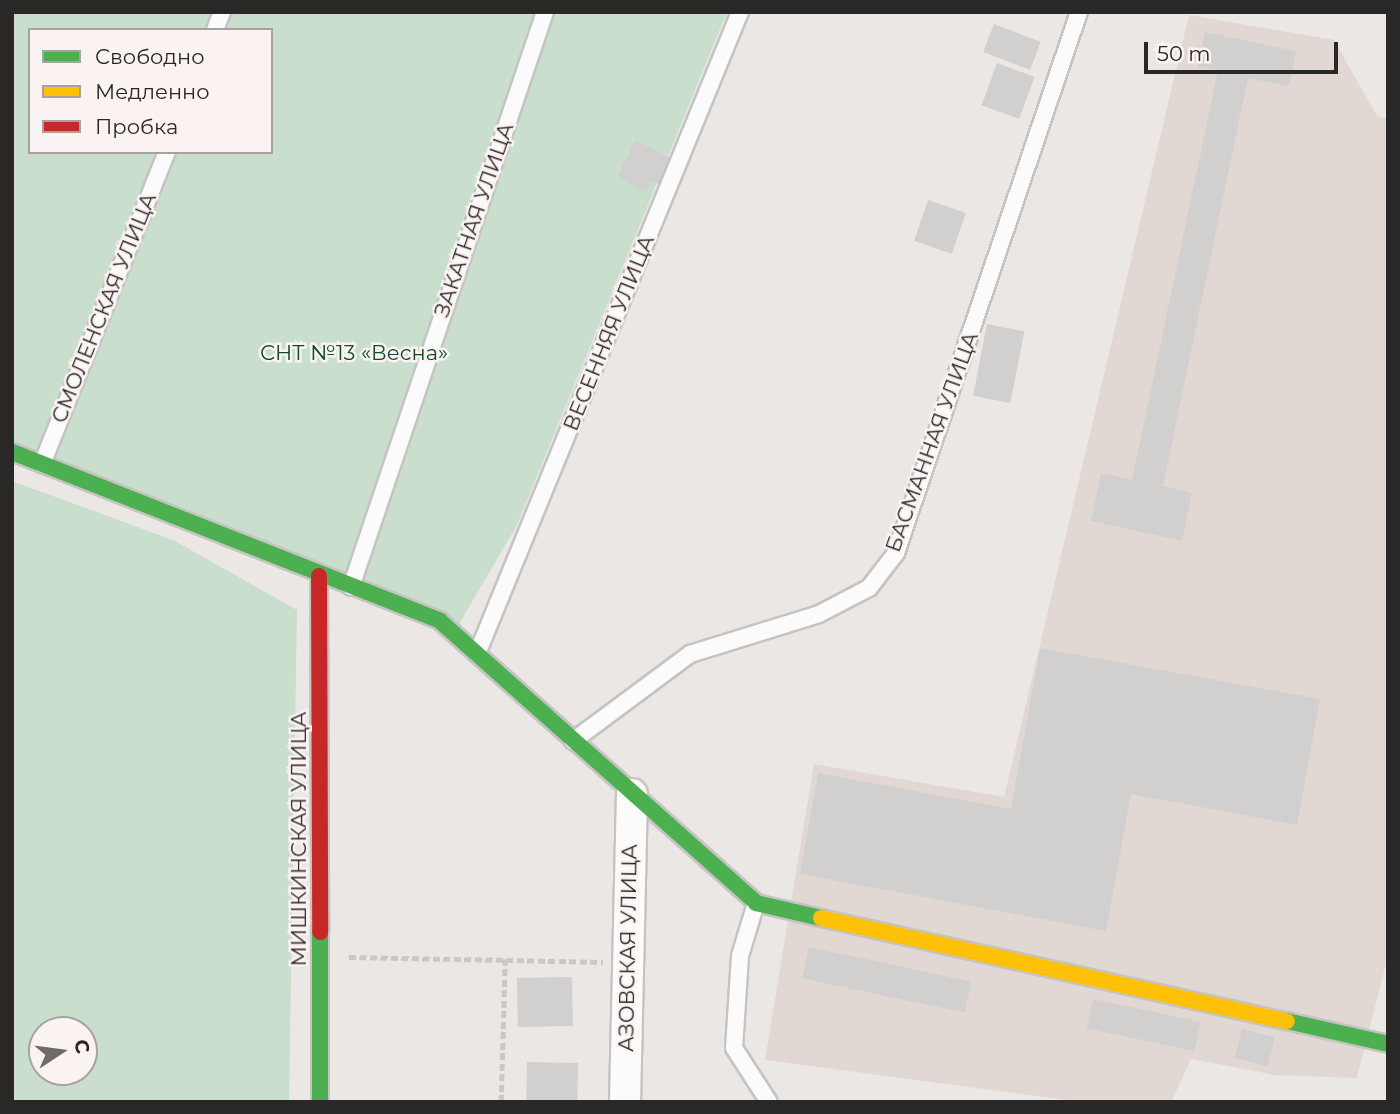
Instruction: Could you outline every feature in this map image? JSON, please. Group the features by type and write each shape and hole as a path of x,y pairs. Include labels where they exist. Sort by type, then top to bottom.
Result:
{"street":[{"path":"12,452 319,576 440,621 756,903 1388,1044"},
{"name":"МИШКИНСКАЯ УЛИЦА","path":"319,576 320,1102"},
{"name":"АЗОВСКАЯ УЛИЦА","path":"625,1102 632,794"}],"lane":[{"name":"ЗАКАТНАЯ УЛИЦА","path":"351,587 545,12"},
{"name":"ВЕСЕННЯЯ УЛИЦА","path":"477,654 740,12"},
{"name":"БАСМАННАЯ УЛИЦА","path":"573,741 690,654 819,614 869,587 896,553 1079,12"},
{"name":"СМОЛЕНСКАЯ УЛИЦА","path":"42,464 166,154"},
{"path":"756,903 740,956 733,1048 769,1102"}],"path":[{"path":"320,957 628,963"},
{"path":"501,1102 505,959"}],"shaded area":[{"path":"1189,15 1334,40 1377,116 1388,119 1388,956 1357,1078 1274,1075 1191,1059 1171,1102 1083,1102 765,1060 814,764 1004,797"}],"green space":[{"name":"СНТ №13 «Весна»","path":"12,12 727,12 517,525 455,631 12,446"},
{"path":"12,481 173,540 297,610 289,1102 12,1102"}],"building":[{"path":"994,24 1041,42 1030,70 983,52"},
{"path":"1205,32 1296,51 1289,86 1248,78 1163,486 1192,493 1182,541 1091,521 1101,473 1132,480 1218,70 1198,66"},
{"path":"997,63 1035,77 1019,119 982,105"},
{"path":"635,140 672,159 659,184 652,181 646,192 617,177"},
{"path":"928,200 966,213 952,254 914,241"},
{"path":"987,324 1024,331 1010,403 973,396"},
{"path":"1040,648 1320,699 1297,825 1131,794 1106,931 800,874 818,773 1011,809"},
{"path":"809,947 971,982 965,1013 802,978"},
{"path":"572,977 573,1026 518,1027 517,978"},
{"path":"1093,999 1201,1022 1194,1051 1087,1028"},
{"path":"1242,1029 1275,1037 1268,1066 1235,1058"},
{"path":"527,1062 578,1063 577,1102 526,1102"}],"traffic: fast":[{"path":"12,452 440,621 756,903 821,918"},
{"path":"320,932 320,1102"},
{"path":"1287,1021 1388,1044"}],"traffic: slow":[{"path":"821,918 1287,1021"}],"traffic: jam":[{"path":"319,576 320,932"}]}
